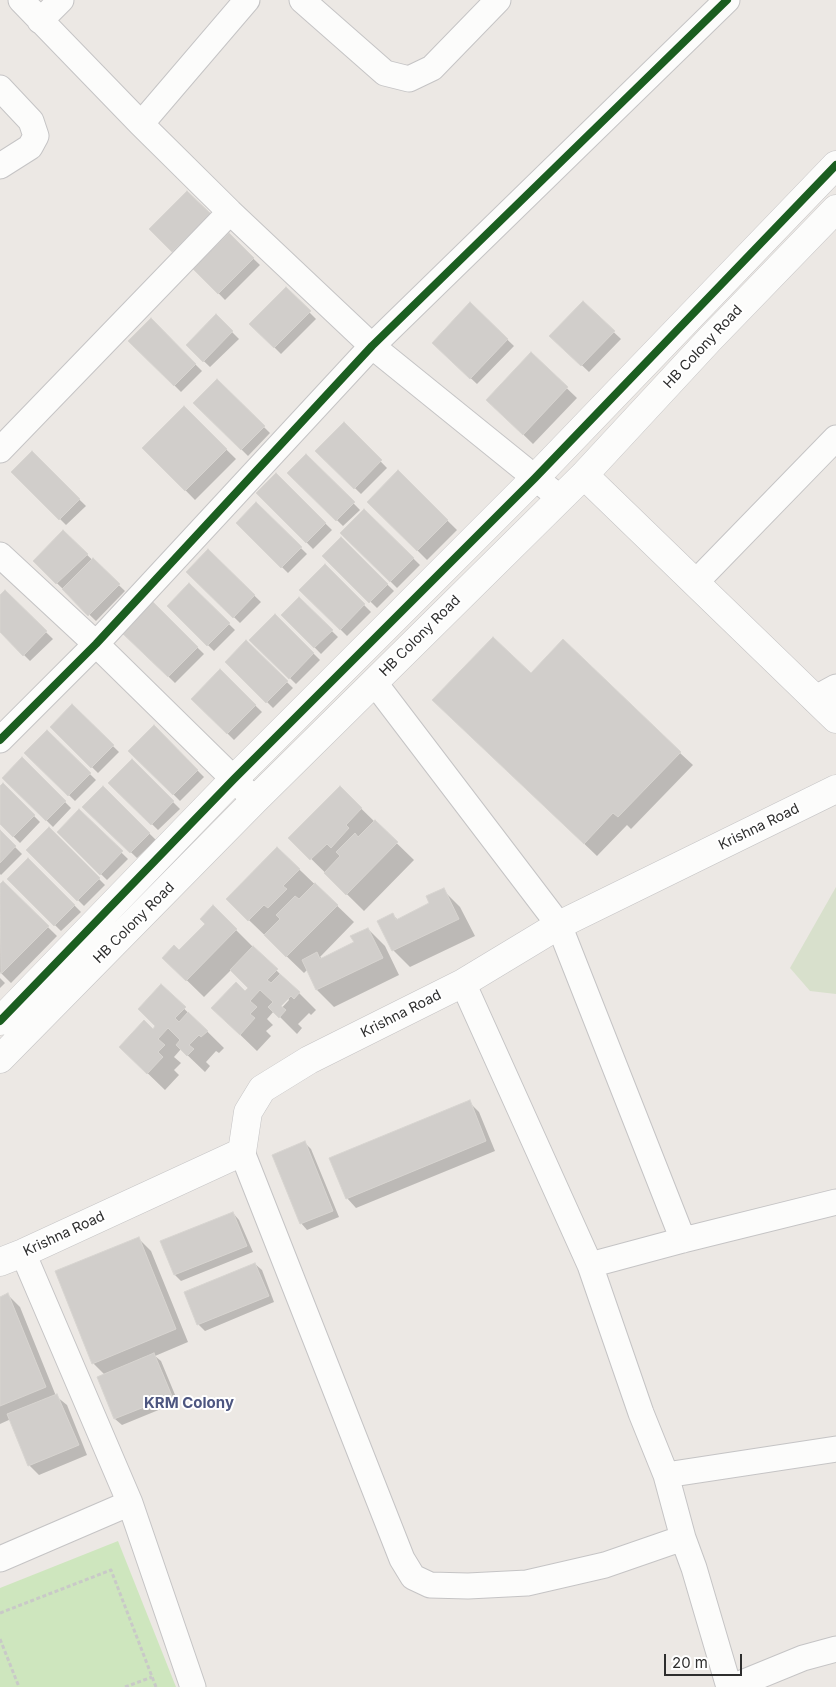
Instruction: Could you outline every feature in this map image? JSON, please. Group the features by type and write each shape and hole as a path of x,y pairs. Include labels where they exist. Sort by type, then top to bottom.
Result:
{"street":[{"path":"21,0 141,124 230,212 372,346 560,498"},
{"path":"40,21 61,0"},
{"path":"141,124 247,0"},
{"path":"302,0 385,74 409,79 432,68 498,0"},
{"path":"0,740 96,644 372,346 727,0"},
{"path":"0,88 31,121 36,136 30,148 0,166"},
{"path":"0,1021 234,779 535,478 836,165"},
{"path":"0,450 230,212"},
{"name":"HB Colony Road","path":"0,1059 374,682 584,475 710,339 835,214"},
{"path":"695,583 836,438"},
{"path":"584,475 695,583 825,692 836,719"},
{"path":"0,555 96,644 256,800"},
{"path":"374,682 559,925 683,1240"},
{"name":"Krishna Road","path":"11,1258 242,1152 248,1112 262,1089 309,1060 463,984 559,925 836,789"},
{"path":"463,984 590,1265 641,1412 666,1475 683,1538 731,1687 803,1658 836,1648"},
{"path":"242,1152 398,1550 413,1577 430,1585 468,1586 527,1583 605,1565 683,1538"},
{"path":"590,1265 836,1202"},
{"path":"11,1258 130,1503 193,1687"},
{"path":"666,1475 836,1449"},
{"path":"0,1559 130,1503"}],"path":[{"path":"0,1613 111,1570 156,1687"},
{"path":"0,1638 19,1687"},
{"path":"125,1687 152,1677"}],"green space":[{"path":"836,887 836,994 810,991 790,968"},
{"path":"118,1541 176,1687 0,1687 0,1588"}],"building":[{"path":"187,191 211,214 172,252 149,229"},
{"path":"229,233 254,258 218,294 193,269"},
{"path":"286,287 311,311 274,348 249,324"},
{"path":"583,301 615,331 581,366 549,336"},
{"path":"470,302 508,339 470,379 432,343"},
{"path":"216,314 233,331 203,362 186,345"},
{"path":"151,318 196,364 174,386 128,341"},
{"path":"531,352 568,387 523,435 486,400"},
{"path":"217,379 265,426 241,450 193,403"},
{"path":"184,406 227,449 185,491 142,448"},
{"path":"344,422 382,460 354,489 315,451"},
{"path":"32,451 80,499 59,520 11,472"},
{"path":"306,454 355,502 336,521 287,473"},
{"path":"398,470 448,520 417,551 367,502"},
{"path":"276,473 326,523 306,543 256,493"},
{"path":"256,502 302,547 281,568 236,523"},
{"path":"364,509 414,558 390,582 340,533"},
{"path":"63,530 88,554 56,584 33,561"},
{"path":"341,537 388,584 369,603 322,556"},
{"path":"208,549 255,595 233,618 186,572"},
{"path":"93,558 120,584 88,616 62,589"},
{"path":"325,564 365,604 340,630 299,590"},
{"path":"189,583 230,623 207,646 167,606"},
{"path":"5,590 47,631 23,656 0,632 0,595"},
{"path":"299,597 333,630 314,648 281,615"},
{"path":"152,601 198,647 168,677 121,632"},
{"path":"275,614 314,653 289,679 249,640"},
{"path":"493,637 531,673 563,639 681,752 618,817 613,813 584,844 432,700"},
{"path":"246,640 288,681 266,703 225,662"},
{"path":"220,669 256,705 227,734 191,699"},
{"path":"72,704 114,745 91,768 50,727"},
{"path":"154,725 198,770 173,795 128,751"},
{"path":"47,730 91,773 68,796 24,753"},
{"path":"22,757 66,801 46,821 2,778"},
{"path":"132,759 174,801 151,825 108,783"},
{"path":"3,783 35,815 13,837 0,824 0,786"},
{"path":"103,786 150,833 130,853 82,807"},
{"path":"340,786 362,808 346,825 349,828 331,848 327,844 310,860 288,838"},
{"path":"79,809 123,851 100,875 57,832"},
{"path":"375,820 398,842 346,895 324,873 340,856 336,852 355,833 358,837"},
{"path":"49,827 100,878 77,901 26,850"},
{"path":"0,830 16,846 0,863"},
{"path":"277,847 300,869 283,886 287,889 268,908 264,905 248,921 226,899"},
{"path":"28,858 75,905 54,926 7,879"},
{"path":"3,881 49,926 1,974 0,884"},
{"path":"315,883 338,905 286,957 264,935 280,919 276,915 295,896 299,899"},
{"path":"444,888 459,919 392,951 377,921 393,913 396,920 429,903 426,896"},
{"path":"213,905 237,929 186,981 162,958 174,945 179,950 205,924 200,919"},
{"path":"368,928 383,958 316,990 302,960 317,952 320,959 354,942 350,936"},
{"path":"253,946 278,969 267,980 271,983 280,974 300,992 294,999 291,996 281,1006 286,1010 279,1018 268,1007 273,1002 260,990 250,1001 257,1007 250,1014 255,1018 240,1035 211,1008 236,982 245,991 248,988 230,970"},
{"path":"161,984 186,1007 175,1018 179,1022 188,1012 208,1031 201,1037 199,1035 189,1045 194,1049 187,1056 176,1045 180,1040 168,1028 158,1039 165,1045 158,1052 163,1057 147,1074 119,1047 144,1020 153,1029 155,1026 138,1009"},
{"path":"470,1100 486,1141 346,1199 329,1158"},
{"path":"305,1141 333,1211 300,1224 272,1155"},
{"path":"233,1212 247,1246 174,1275 160,1241"},
{"path":"139,1237 176,1329 92,1364 55,1271"},
{"path":"255,1263 269,1296 197,1325 184,1292"},
{"path":"8,1293 46,1387 0,1406 0,1297"},
{"path":"154,1353 172,1396 114,1419 97,1377"},
{"path":"57,1394 79,1445 28,1466 7,1414"}],"cycle path":[{"path":"0,740 96,644 372,346 727,0"},
{"path":"0,1021 234,779 535,478 836,165"}],"district":[{"name":"KRM Colony","path":"189,1403"}]}
